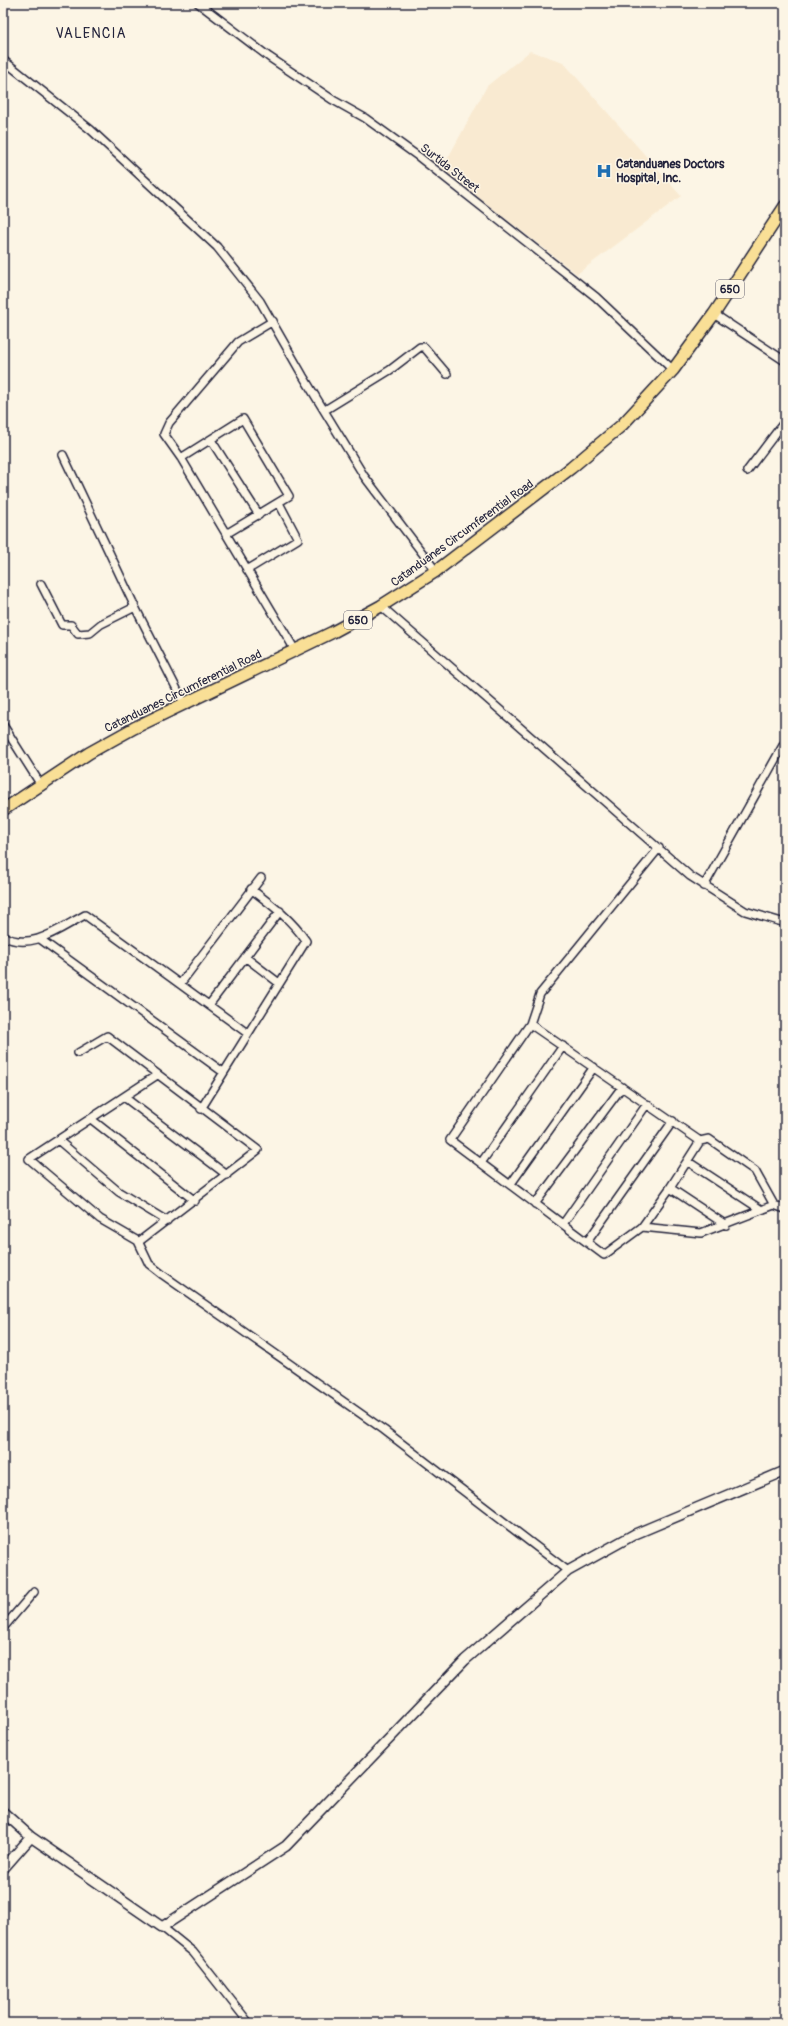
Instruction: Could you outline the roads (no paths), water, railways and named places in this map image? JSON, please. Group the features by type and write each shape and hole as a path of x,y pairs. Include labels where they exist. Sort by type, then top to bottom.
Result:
{"main road":[{"name":"Catanduanes Circumferential Road","path":"3,810 89,753 134,728 345,626 381,606 436,571 609,438 646,401 673,370 714,314 784,208"}],"street":[{"name":"Surtida Street","path":"198,3 208,6 269,57 333,100 365,118 425,162 596,297 673,370"},
{"path":"3,60 91,130 208,238 250,287 273,321 364,476 436,571"},
{"path":"714,314 785,361"},
{"path":"273,321 238,342 169,423 164,434 181,458 295,650"},
{"path":"325,410 390,370 420,347 424,347 447,374"},
{"path":"181,458 243,419 290,496 226,534"},
{"path":"747,471 785,422"},
{"path":"211,440 259,514"},
{"path":"63,455 135,607 184,703"},
{"path":"247,570 298,539 279,503"},
{"path":"41,584 62,625 71,625 78,634 90,633 101,624 135,607"},
{"path":"381,606 690,876 745,911 785,923"},
{"path":"3,725 41,785"},
{"path":"704,886 785,742"},
{"path":"658,848 540,994 530,1024 450,1140 604,1255 642,1227 670,1188 700,1141 709,1139 755,1171 774,1205"},
{"path":"180,984 251,889 261,878"},
{"path":"201,1109 247,1033 306,942 296,927 280,911 251,889"},
{"path":"210,1005 280,911"},
{"path":"3,936 10,940 29,942 40,939 85,915 247,1033"},
{"path":"40,939 224,1072"},
{"path":"245,957 279,983"},
{"path":"530,1024 700,1141"},
{"path":"78,1054 107,1036 201,1109 258,1150 195,1201 138,1241"},
{"path":"481,1163 563,1046"},
{"path":"510,1185 594,1067"},
{"path":"157,1075 29,1159 100,1219 138,1241 149,1264 163,1275 384,1430 568,1571"},
{"path":"535,1204 622,1087"},
{"path":"124,1097 227,1175"},
{"path":"563,1224 647,1104"},
{"path":"91,1119 195,1201"},
{"path":"586,1242 673,1121"},
{"path":"58,1140 119,1192 167,1221"},
{"path":"687,1161 760,1209"},
{"path":"670,1188 726,1225"},
{"path":"642,1227 701,1233 726,1225 760,1209 774,1205 785,1209"},
{"path":"162,1927 286,1846 465,1660 568,1571 635,1534 785,1471"},
{"path":"3,1628 34,1592"},
{"path":"3,1812 31,1837 162,1927 193,1952 250,2023"},
{"path":"3,1869 31,1837"}],"place":[{"name":"Catanduanes Doctors Hospital, Inc.","path":"604,171"}],"district":[{"name":"VALENCIA","path":"91,33"}]}
